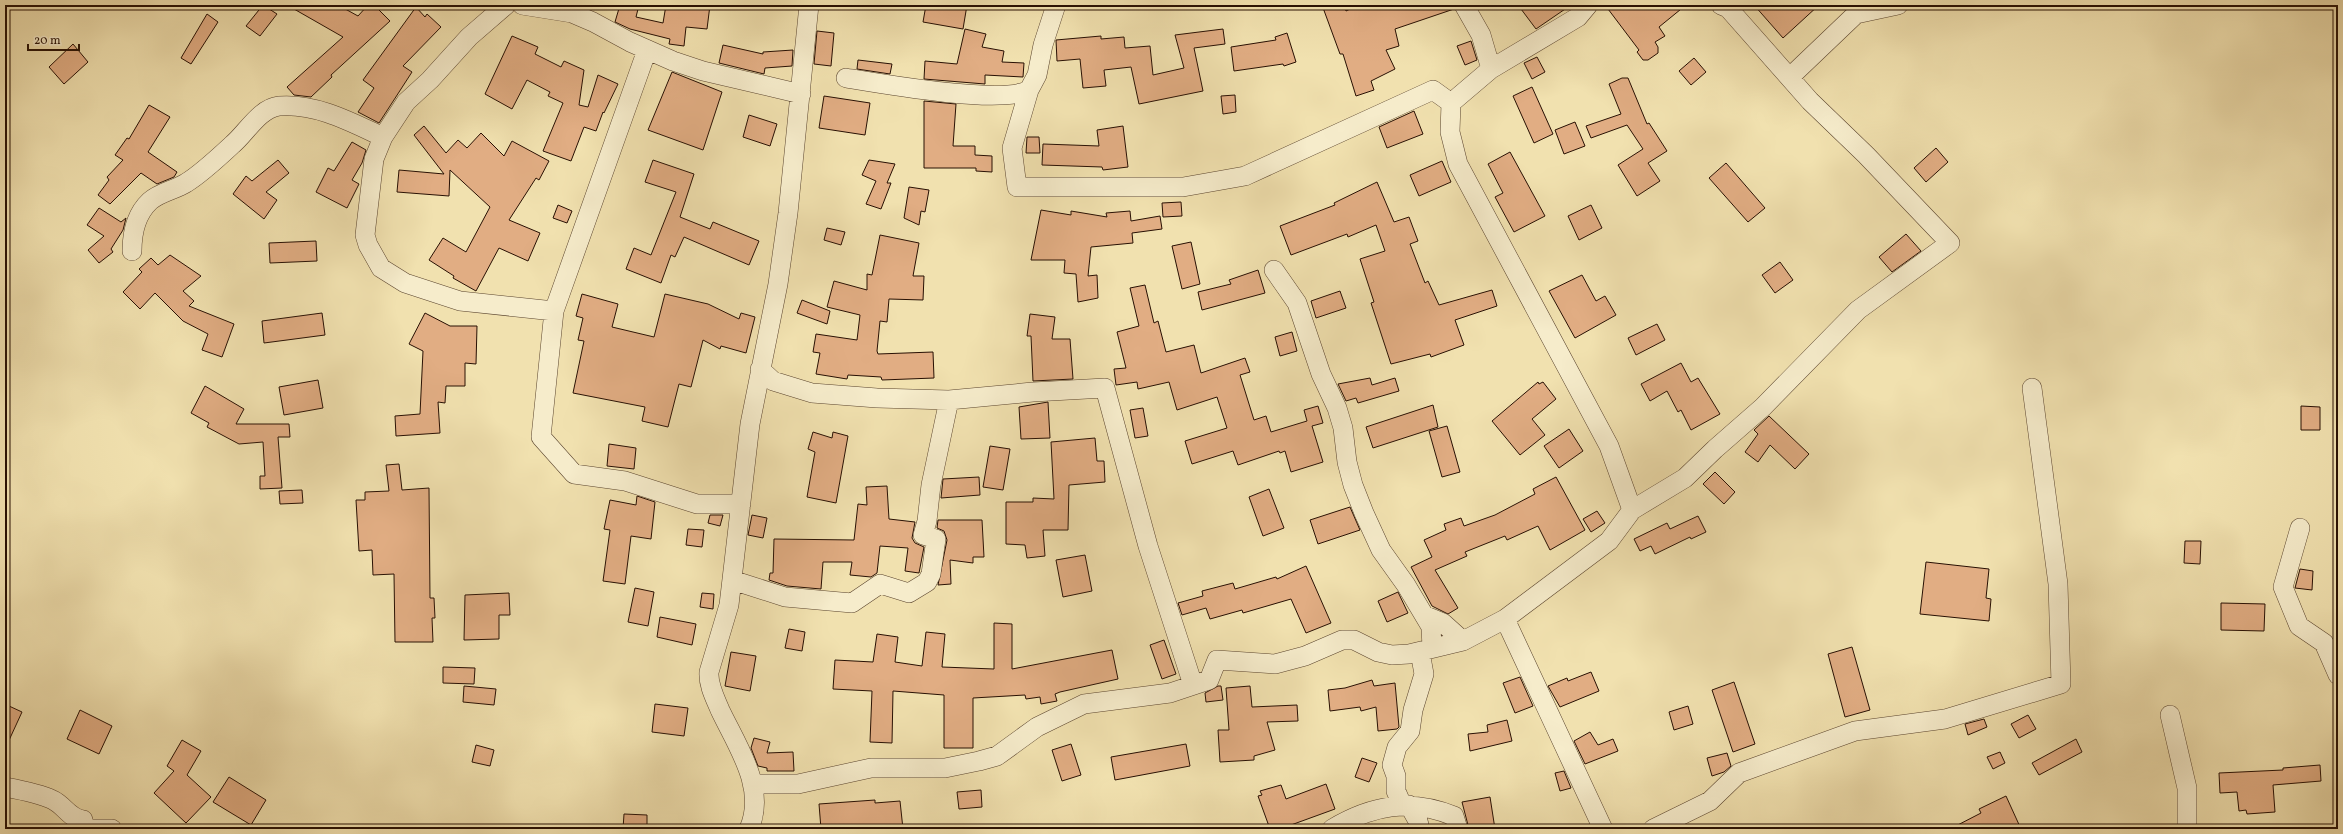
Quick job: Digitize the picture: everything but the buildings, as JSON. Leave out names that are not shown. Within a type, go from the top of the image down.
[{"type":"street","points":[[506,5],[469,37],[430,80],[406,102],[383,137],[374,159],[365,235],[368,245],[381,268],[406,283],[460,301],[554,311]]},
{"type":"street","points":[[522,5],[572,13],[646,50],[703,71],[801,94]]},
{"type":"street","points":[[749,829],[754,806],[753,784],[747,763],[716,701],[709,681],[710,665],[729,605],[750,424],[778,284],[801,94],[809,5]]},
{"type":"street","points":[[1056,5],[1043,45],[1037,75],[1029,90],[1012,148],[1017,187],[1183,187],[1245,176],[1433,90],[1451,103]]},
{"type":"street","points":[[1464,5],[1481,35],[1491,69]]},
{"type":"street","points":[[1588,5],[1578,17],[1491,69],[1451,103],[1450,132],[1458,164],[1609,446],[1632,510]]},
{"type":"street","points":[[753,784],[798,784],[871,768],[945,768],[979,761],[997,756],[1037,727],[1084,704],[1170,693],[1209,680],[1217,660],[1275,664],[1305,656],[1342,640],[1354,640],[1378,652],[1392,655],[1426,650],[1463,642],[1505,619],[1608,541],[1632,510],[1685,478],[1715,449],[1763,407],[1858,310],[1950,243],[1866,155],[1810,101],[1728,8],[1721,5]]},
{"type":"street","points":[[1790,77],[1856,14],[1898,5]]},
{"type":"street","points":[[646,50],[554,311],[541,437],[574,474],[625,480],[697,504],[741,504]]},
{"type":"street","points":[[846,78],[910,89],[992,95],[1023,93],[1029,90]]},
{"type":"street","points":[[132,251],[132,236],[137,218],[150,201],[186,183],[233,144],[261,114],[278,106],[307,108],[338,116],[383,137]]},
{"type":"street","points":[[1274,270],[1296,303],[1321,374],[1337,408],[1343,428],[1351,477],[1364,513],[1381,550],[1426,616],[1431,626],[1426,650],[1424,674],[1413,710],[1410,731],[1397,748],[1392,765],[1402,800],[1418,821],[1420,829]]},
{"type":"street","points":[[760,369],[773,382],[812,393],[949,400],[1033,392],[1105,388],[1148,546],[1193,685]]},
{"type":"street","points":[[1653,829],[1710,801],[1739,773],[1855,731],[1945,719],[2061,684],[2058,584],[2032,388]]},
{"type":"street","points":[[732,580],[785,597],[852,602],[880,584],[908,593],[927,582],[931,574],[936,539],[923,536],[928,521],[931,485],[949,400]]},
{"type":"street","points":[[2300,528],[2283,587],[2299,626],[2331,642],[2338,675]]},
{"type":"street","points":[[1426,616],[1443,623],[1463,642]]},
{"type":"street","points":[[1505,619],[1603,829]]},
{"type":"street","points":[[2170,714],[2187,788],[2187,829]]},
{"type":"street","points":[[5,787],[31,792],[54,800],[62,805],[71,816],[83,820],[85,829]]},
{"type":"street","points":[[1332,829],[1348,819],[1402,800],[1434,808],[1454,816],[1458,829]]},
{"type":"street","points":[[91,829],[112,829]]}]
